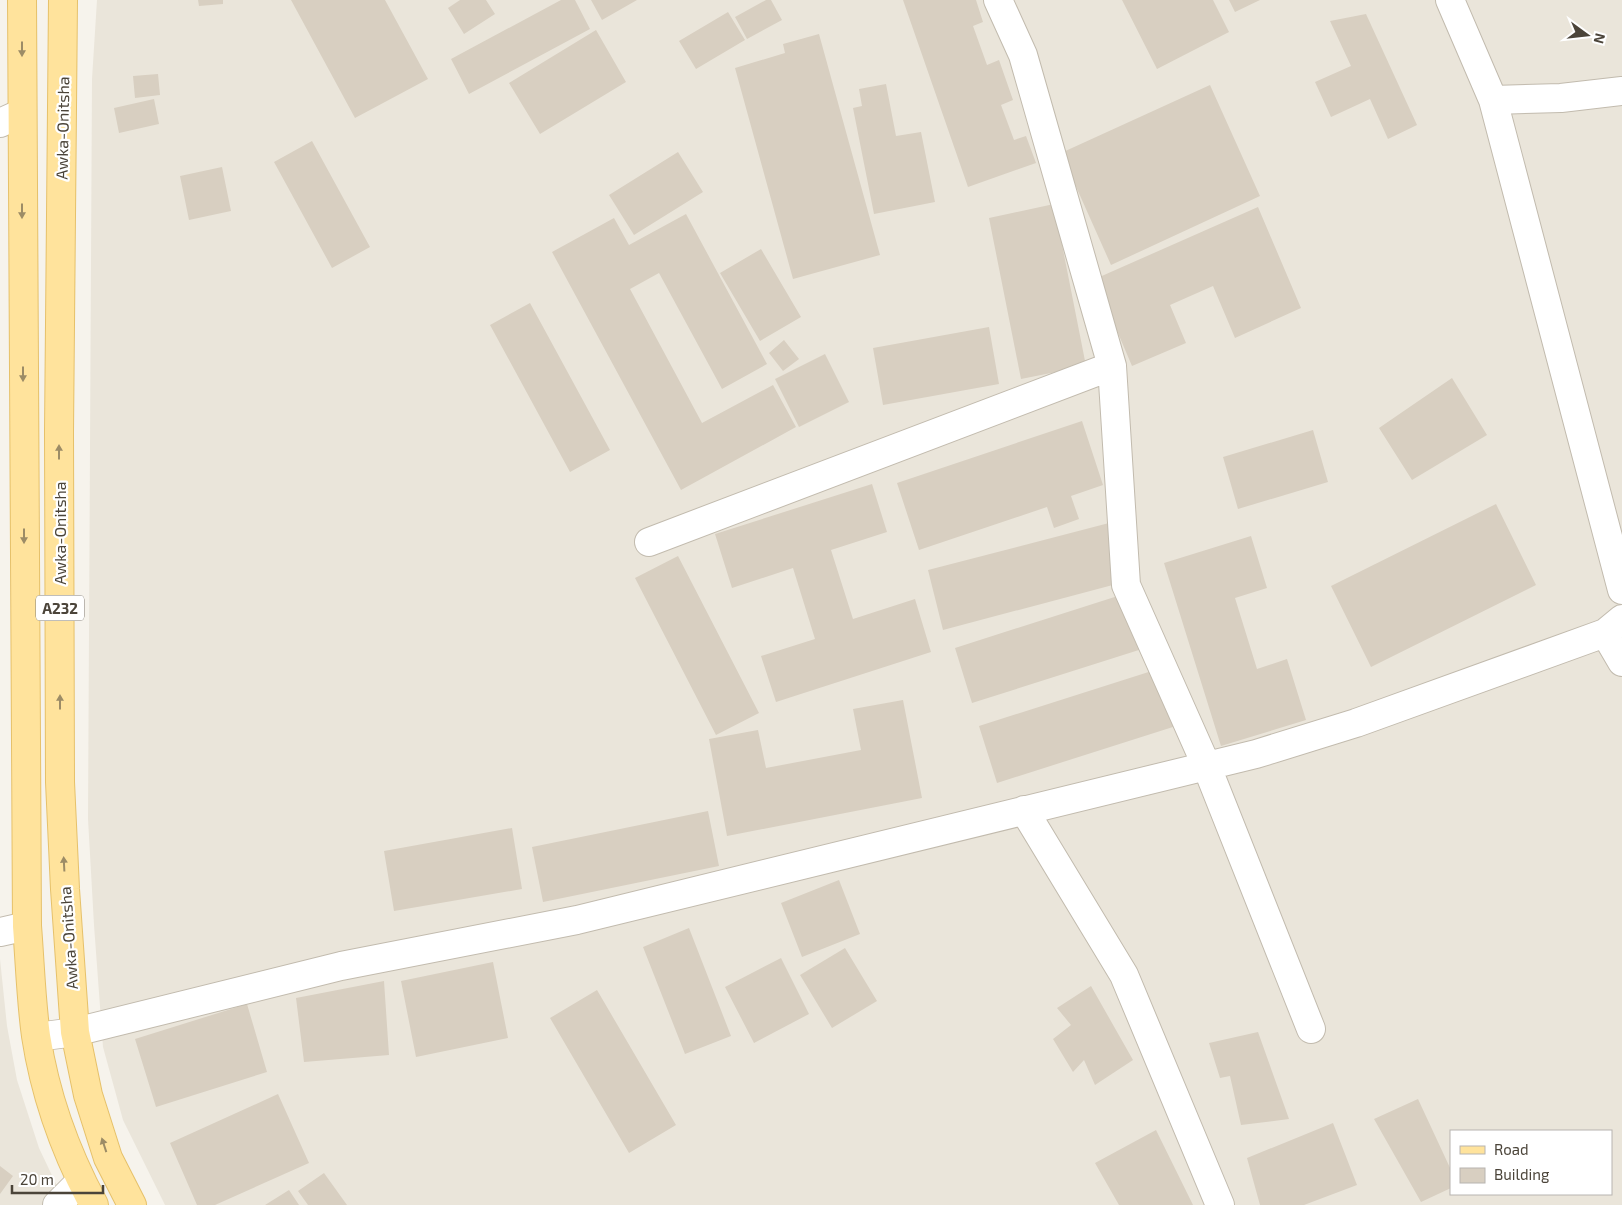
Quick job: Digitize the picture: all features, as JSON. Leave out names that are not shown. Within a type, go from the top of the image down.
[{"type":"main road","name":"A232","points":[[22,0],[11,118],[27,926],[36,1037],[62,1138],[94,1205]]},
{"type":"main road","name":"Awka-Onitsha","points":[[63,0],[59,432],[60,782],[75,1032],[88,1095],[102,1140],[108,1158],[132,1205]]},
{"type":"street","points":[[998,0],[1023,55],[1112,366],[1126,586],[1207,766],[1312,1029]]},
{"type":"street","points":[[1450,0],[1493,100],[1622,590]]},
{"type":"street","points":[[1493,100],[1561,98],[1622,91]]},
{"type":"street","points":[[649,542],[1112,366]]},
{"type":"street","points":[[36,1037],[75,1032],[341,966],[576,920],[1256,754],[1356,722],[1613,626],[1622,662]]},
{"type":"street","points":[[1024,810],[1124,975],[1220,1205]]},
{"type":"street","points":[[0,932],[27,926]]},
{"type":"street","points":[[57,1205],[81,1181]]},
{"type":"shaded area","points":[[97,0],[1622,0],[1622,1205],[165,1205],[123,1120],[103,1047],[88,819],[92,79]]},
{"type":"shaded area","points":[[0,959],[7,1026],[17,1080],[39,1148],[66,1205],[0,1205]]},
{"type":"building","points":[[198,0],[223,0],[223,4],[199,6]]},
{"type":"building","points":[[291,0],[385,0],[428,79],[355,118]]},
{"type":"building","points":[[460,0],[486,0],[495,14],[464,34],[448,8]]},
{"type":"building","points":[[561,0],[575,0],[590,29],[469,94],[451,59]]},
{"type":"building","points":[[591,0],[637,0],[602,20]]},
{"type":"building","points":[[766,0],[771,0],[782,20],[747,39],[735,17]]},
{"type":"building","points":[[903,0],[976,0],[983,22],[973,26],[987,65],[999,60],[1013,100],[1001,105],[1014,140],[1026,136],[1036,163],[968,187]]},
{"type":"building","points":[[1122,0],[1213,0],[1229,32],[1157,69]]},
{"type":"building","points":[[1229,0],[1260,0],[1235,12]]},
{"type":"building","points":[[728,12],[745,40],[696,69],[679,41]]},
{"type":"building","points":[[1366,14],[1417,125],[1388,139],[1370,99],[1331,117],[1315,82],[1351,66],[1330,21]]},
{"type":"building","points":[[596,30],[626,82],[540,134],[509,83]]},
{"type":"building","points":[[819,34],[880,255],[793,279],[735,68],[785,53],[783,44]]},
{"type":"building","points":[[158,74],[160,95],[135,98],[133,76]]},
{"type":"building","points":[[886,84],[896,136],[921,132],[935,202],[874,214],[853,108],[862,106],[859,89]]},
{"type":"building","points":[[1210,85],[1260,196],[1111,265],[1061,153]]},
{"type":"building","points":[[154,99],[159,124],[119,133],[114,108]]},
{"type":"building","points":[[312,141],[370,247],[332,268],[274,162]]},
{"type":"building","points":[[678,152],[703,192],[634,235],[609,195]]},
{"type":"building","points":[[222,167],[231,211],[189,220],[180,176]]},
{"type":"building","points":[[1054,204],[1086,366],[1021,379],[989,218]]},
{"type":"building","points":[[1258,207],[1301,308],[1235,338],[1213,286],[1170,305],[1186,343],[1132,366],[1095,279]]},
{"type":"building","points":[[686,214],[767,364],[722,389],[659,273],[630,289],[702,423],[773,385],[796,427],[681,490],[552,252],[614,218],[629,245]]},
{"type":"building","points":[[761,249],[801,317],[760,341],[720,273]]},
{"type":"building","points":[[530,303],[610,450],[570,472],[490,325]]},
{"type":"building","points":[[989,327],[999,384],[883,405],[873,348]]},
{"type":"building","points":[[784,340],[799,359],[783,371],[769,353]]},
{"type":"building","points":[[825,354],[849,402],[799,427],[775,379]]},
{"type":"building","points":[[1452,378],[1487,435],[1412,480],[1379,428]]},
{"type":"building","points":[[1082,421],[1103,485],[1071,496],[1079,519],[1054,528],[1047,507],[919,550],[897,483]]},
{"type":"building","points":[[1313,430],[1328,482],[1238,509],[1223,457]]},
{"type":"building","points":[[872,484],[887,532],[831,550],[853,619],[915,599],[931,652],[776,702],[761,656],[815,639],[793,568],[732,588],[715,534]]},
{"type":"building","points":[[1496,504],[1536,585],[1371,667],[1331,586]]},
{"type":"building","points":[[1109,523],[1124,582],[943,630],[928,570]]},
{"type":"building","points":[[1251,536],[1267,588],[1235,598],[1257,669],[1287,659],[1306,720],[1221,746],[1164,563]]},
{"type":"building","points":[[678,556],[759,713],[716,735],[635,578]]},
{"type":"building","points":[[1124,594],[1142,649],[972,703],[955,648]]},
{"type":"building","points":[[1158,669],[1176,726],[997,783],[979,726]]},
{"type":"building","points":[[903,700],[922,798],[727,836],[709,739],[758,730],[766,768],[861,750],[853,709]]},
{"type":"building","points":[[708,811],[719,866],[543,902],[532,847]]},
{"type":"building","points":[[512,828],[522,889],[394,911],[384,851]]},
{"type":"building","points":[[839,880],[860,934],[802,957],[781,903]]},
{"type":"building","points":[[689,928],[731,1036],[685,1054],[643,947]]},
{"type":"building","points":[[845,948],[877,1001],[832,1028],[800,975]]},
{"type":"building","points":[[781,958],[809,1014],[754,1043],[725,987]]},
{"type":"building","points":[[493,962],[508,1038],[416,1057],[401,981]]},
{"type":"building","points":[[384,981],[389,1055],[304,1062],[296,998]]},
{"type":"building","points":[[1091,986],[1133,1060],[1095,1085],[1084,1060],[1073,1072],[1053,1039],[1071,1025],[1057,1008]]},
{"type":"building","points":[[597,990],[676,1125],[629,1153],[550,1018]]},
{"type":"building","points":[[247,1004],[267,1072],[156,1107],[135,1039]]},
{"type":"building","points":[[1258,1032],[1289,1119],[1241,1125],[1230,1076],[1220,1078],[1209,1043]]},
{"type":"building","points":[[278,1094],[309,1163],[215,1205],[197,1205],[170,1143]]},
{"type":"building","points":[[1418,1099],[1450,1168],[1450,1188],[1421,1202],[1374,1119]]},
{"type":"building","points":[[1333,1123],[1357,1185],[1304,1205],[1260,1205],[1247,1158]]},
{"type":"building","points":[[1156,1130],[1193,1205],[1119,1205],[1095,1163]]},
{"type":"building","points":[[0,1166],[13,1176],[0,1194]]},
{"type":"building","points":[[324,1173],[347,1205],[308,1205],[298,1191]]},
{"type":"building","points":[[289,1190],[299,1205],[265,1205]]}]
